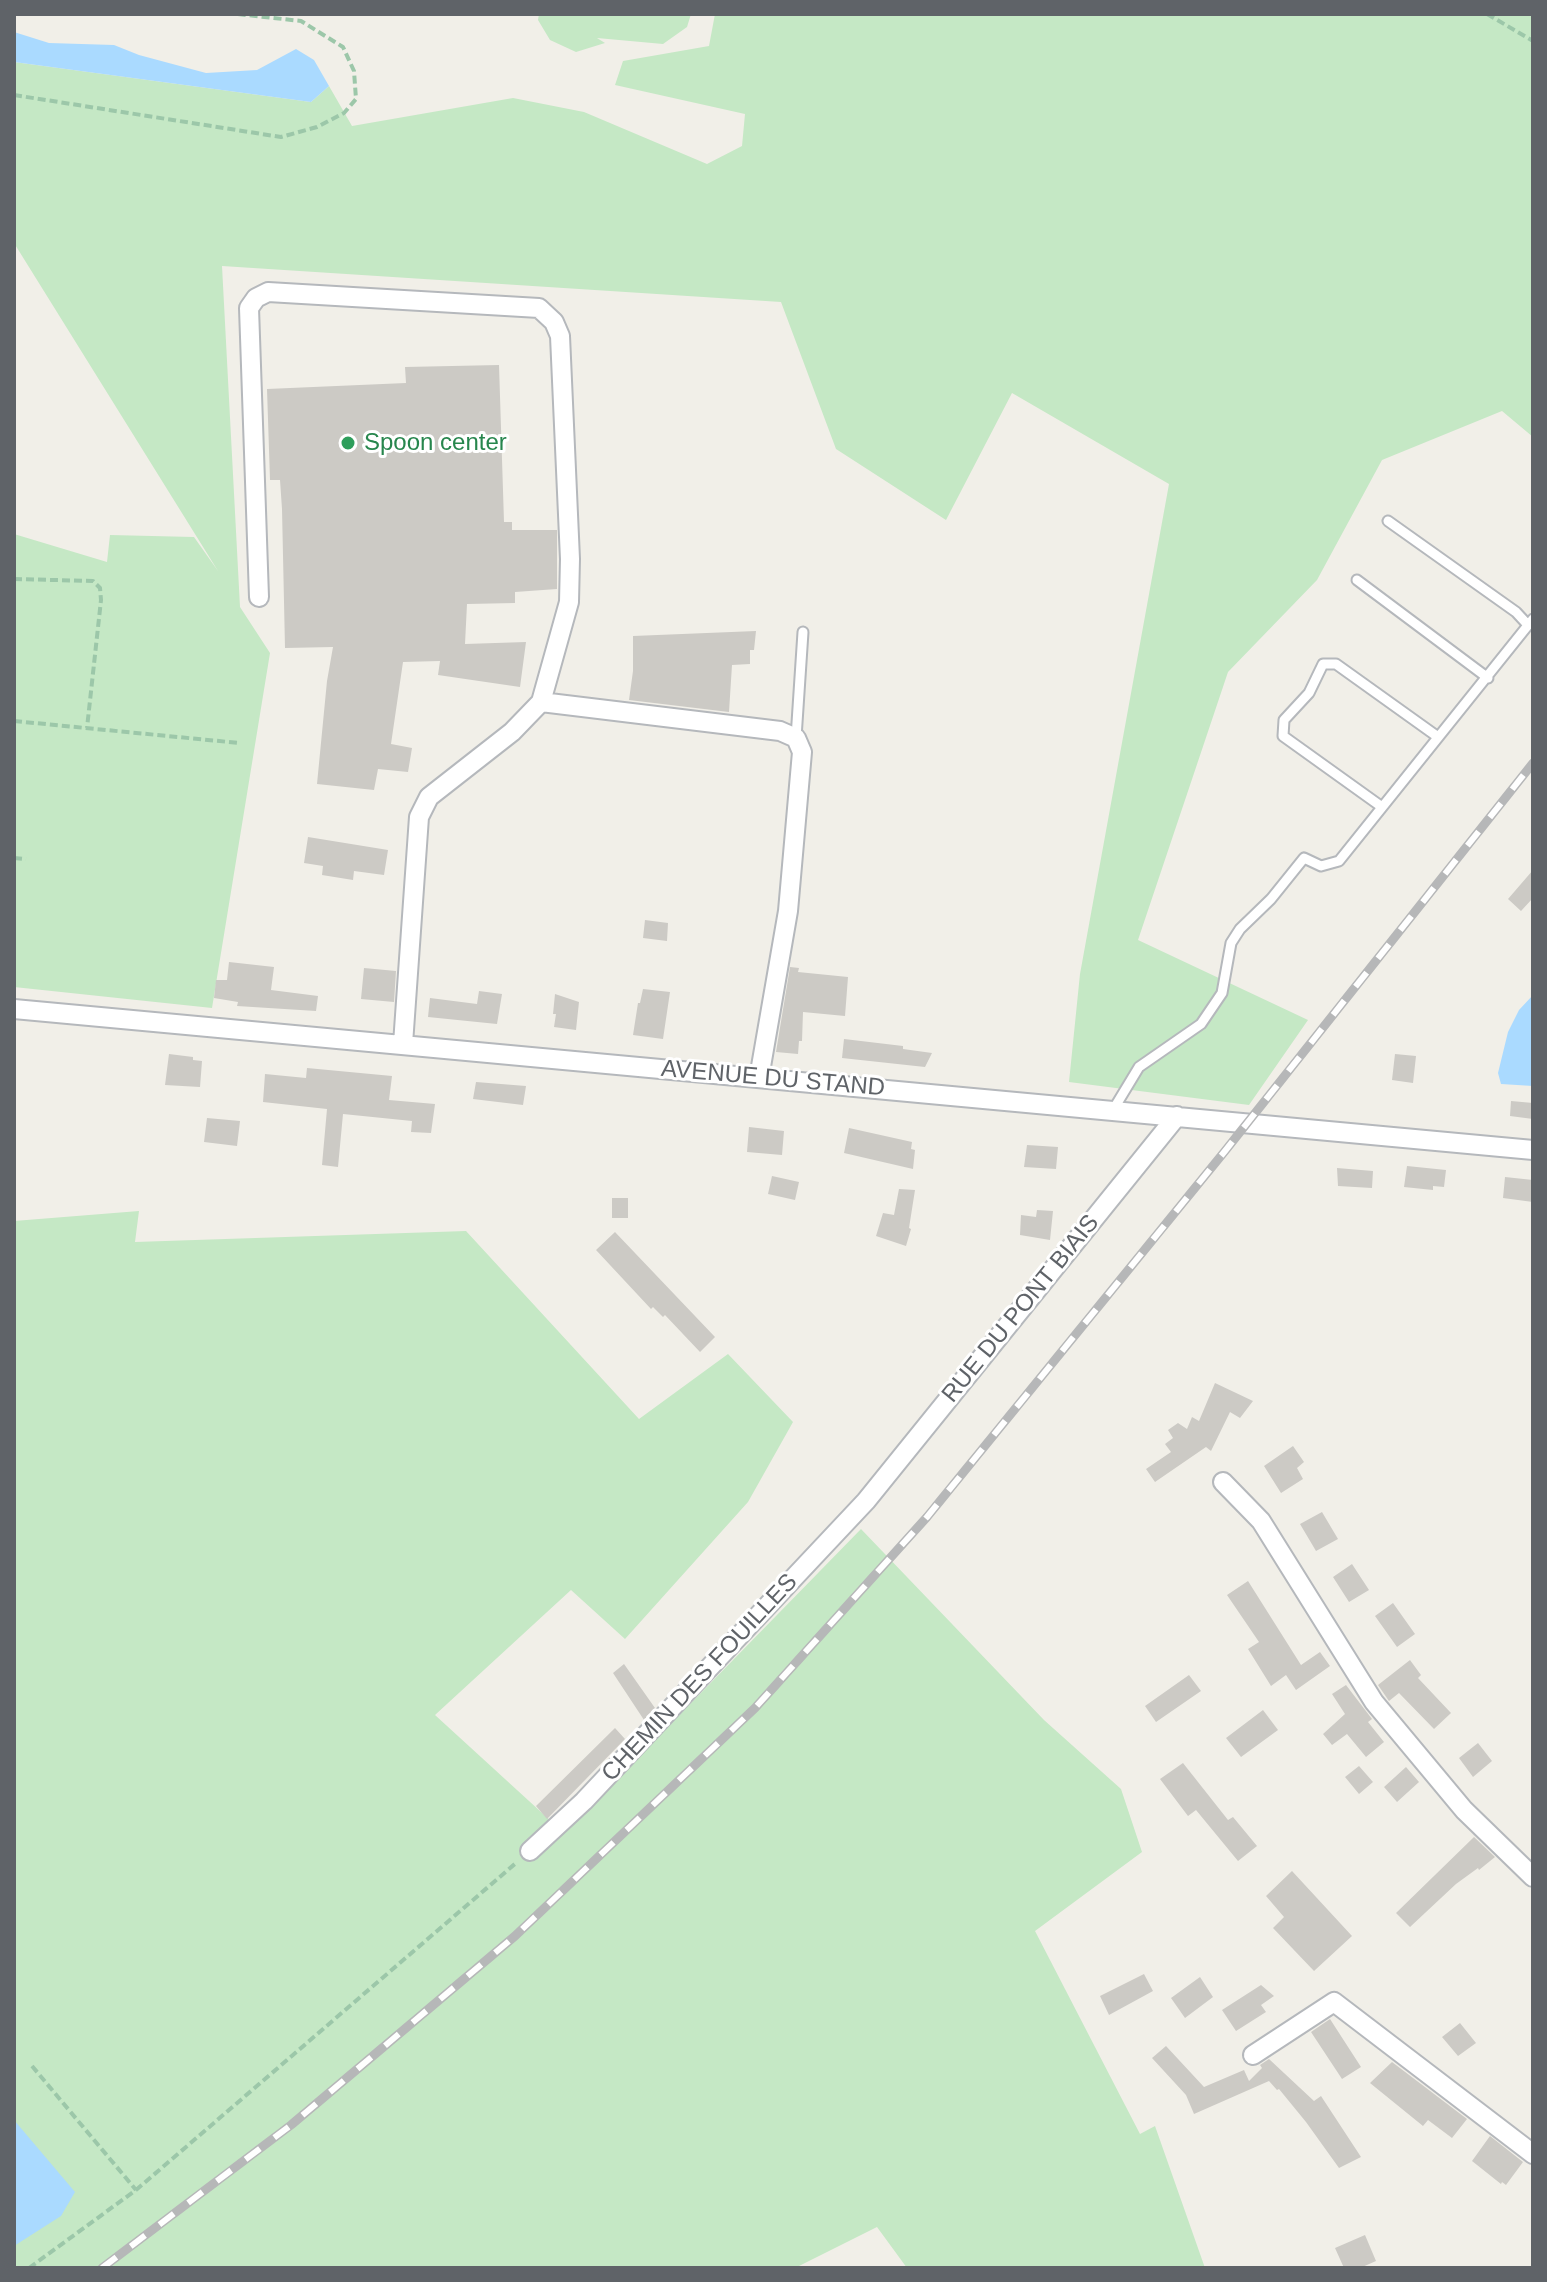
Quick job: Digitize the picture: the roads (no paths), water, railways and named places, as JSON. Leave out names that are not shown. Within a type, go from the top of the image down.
[{"type":"street","points":[[259,597],[249,308],[256,298],[268,292],[539,308],[554,322],[560,336],[570,559],[569,602],[541,702],[512,732],[429,797],[419,817],[403,1044]]},
{"type":"street","points":[[541,702],[780,731],[796,738],[802,752],[788,911],[759,1078]]},
{"type":"street","name":"AVENUE DU STAND","points":[[14,1009],[1533,1150]]},
{"type":"street","name":"RUE DU PONT BIAIS","points":[[866,1501],[1177,1116]]},
{"type":"street","points":[[1223,1482],[1261,1521],[1374,1702],[1464,1810],[1533,1877]]},
{"type":"street","name":"CHEMIN DES FOUILLES","points":[[530,1851],[584,1801],[866,1501]]},
{"type":"street","points":[[1253,2055],[1334,2002],[1533,2154]]},
{"type":"lane","points":[[1113,1110],[1139,1067],[1201,1024],[1222,993],[1231,943],[1240,929],[1271,899],[1304,858],[1321,866],[1339,861],[1530,622],[1388,521]]},
{"type":"lane","points":[[1357,580],[1488,678]]},
{"type":"lane","points":[[796,738],[803,632]]},
{"type":"lane","points":[[1382,807],[1283,736],[1284,720],[1309,693],[1323,664],[1336,664],[1438,737]]},
{"type":"water","points":[[14,32],[49,43],[114,45],[206,73],[257,70],[296,49],[314,60],[329,86],[311,102],[14,62]]},
{"type":"water","points":[[1533,995],[1533,1086],[1501,1084],[1498,1073],[1508,1032],[1519,1010]]},
{"type":"water","points":[[14,2120],[75,2192],[61,2216],[14,2246]]},
{"type":"railway","points":[[102,2268],[291,2125],[515,1936],[755,1708],[927,1517],[1225,1151],[1533,763]]},
{"type":"place","name":"Spoon center","points":[[348,443]]}]
